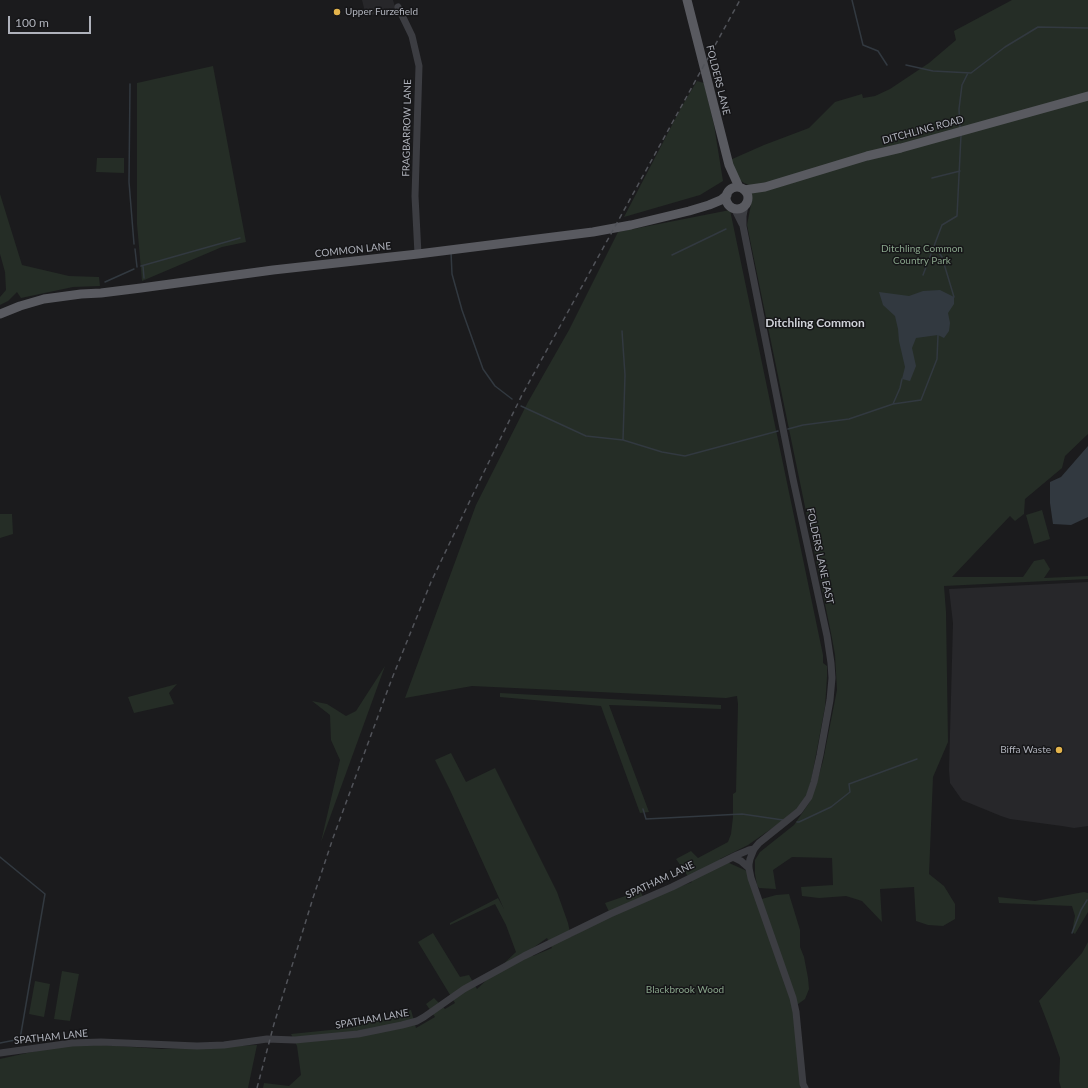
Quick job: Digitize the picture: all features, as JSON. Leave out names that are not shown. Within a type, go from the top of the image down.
[{"type":"main road","name":"FOLDERS LANE","points":[[687,0],[729,165],[730,182],[727,193]]},
{"type":"main road","name":"DITCHLING ROAD","points":[[742,188],[765,187],[867,156],[1088,96]]},
{"type":"main road","name":"FOLDERS LANE","points":[[729,165],[742,188]]},
{"type":"main road","name":"DITCHLING ROAD","points":[[746,204],[765,187]]},
{"type":"main road","points":[[733,188],[742,188],[747,194],[746,204],[740,208],[732,207],[727,201],[727,193],[733,188]]},
{"type":"main road","name":"COMMON LANE","points":[[709,206],[721,200],[727,193]]},
{"type":"main road","name":"COMMON LANE","points":[[0,314],[44,299],[593,232],[631,225],[709,206],[722,204],[732,207]]},
{"type":"street","name":"FRAGBARROW LANE","points":[[398,7],[412,36],[419,66],[416,196],[418,254]]},
{"type":"street","name":"FOLDERS LANE EAST","points":[[746,204],[743,216],[744,226],[793,479],[830,651],[832,678],[830,700],[820,756],[809,797],[799,811],[759,843],[754,849]]},
{"type":"street","name":"FOLDERS LANE EAST","points":[[732,207],[744,226]]},
{"type":"street","name":"SPATHAM LANE","points":[[0,1053],[72,1043],[101,1042],[197,1046],[224,1045],[267,1039],[295,1040],[358,1034],[417,1021],[482,978],[524,956],[733,857],[754,849]]},
{"type":"street","points":[[754,849],[750,859],[749,868],[751,878],[793,998],[796,1012],[803,1084],[805,1088]]},
{"type":"street","points":[[733,857],[741,861],[749,868]]},
{"type":"shaded area","points":[[362,0],[393,0],[396,10],[366,16]]},
{"type":"shaded area","points":[[940,290],[954,297],[954,304],[948,313],[950,323],[949,331],[944,338],[938,335],[916,338],[912,348],[916,366],[910,381],[902,379],[905,367],[895,316],[883,305],[879,292],[909,296],[923,291]]},
{"type":"shaded area","points":[[1088,446],[1088,517],[1071,525],[1053,524],[1050,503],[1050,482],[1061,477]]},
{"type":"shaded area","points":[[1088,582],[1088,826],[1074,828],[1010,819],[962,800],[950,783],[949,770],[953,623],[949,589]]},
{"type":"green space","name":"Ditchling Common Country Park","points":[[1012,0],[1088,0],[1088,434],[1065,456],[1062,468],[1025,499],[1024,514],[1015,521],[1010,516],[952,577],[1023,577],[1034,561],[1044,559],[1050,569],[1044,578],[1088,576],[1088,579],[944,586],[946,612],[948,742],[933,777],[929,874],[944,886],[955,904],[955,919],[943,926],[928,925],[916,921],[914,887],[880,889],[882,922],[862,901],[846,896],[819,898],[802,896],[801,887],[833,885],[832,858],[792,857],[773,870],[776,889],[759,888],[757,885],[755,860],[760,852],[794,825],[809,803],[823,761],[837,690],[835,655],[832,638],[747,225],[752,199],[749,185],[739,179],[730,160],[809,128],[835,102],[862,94],[863,98],[875,96],[890,89],[929,63],[956,40],[954,31]]},
{"type":"green space","points":[[213,66],[246,242],[222,247],[142,281],[137,224],[137,83]]},
{"type":"green space","points":[[697,81],[704,83],[714,125],[723,181],[700,195],[624,217],[682,106]]},
{"type":"green space","points":[[97,158],[124,158],[124,173],[96,172]]},
{"type":"green space","points":[[0,194],[22,265],[69,276],[99,277],[100,286],[73,287],[21,298],[17,292],[8,301],[0,305],[0,297],[6,290],[5,272],[0,254]]},
{"type":"green space","name":"Blackbrook Wood","points":[[730,210],[823,655],[823,663],[827,666],[827,677],[825,707],[811,781],[807,794],[799,807],[781,822],[748,845],[720,859],[747,871],[758,900],[776,895],[789,894],[800,930],[800,947],[804,957],[808,978],[809,989],[805,999],[794,1007],[805,1084],[807,1088],[263,1088],[264,1083],[289,1086],[301,1075],[297,1046],[291,1034],[350,1028],[411,1010],[416,1028],[435,1017],[426,1004],[434,998],[445,1009],[455,1003],[418,942],[433,933],[460,977],[469,975],[477,989],[516,952],[506,925],[495,904],[450,925],[450,923],[498,898],[504,909],[435,760],[451,753],[466,782],[495,768],[557,892],[568,923],[571,937],[610,914],[605,903],[640,891],[645,900],[692,882],[676,859],[691,851],[698,858],[728,842],[731,834],[733,817],[733,794],[736,792],[737,696],[726,698],[472,686],[405,698],[476,505],[528,402],[569,330],[618,232]],"holes":[[[547,938],[552,948],[533,956],[530,950]]]},
{"type":"green space","points":[[1042,510],[1050,539],[1034,544],[1026,515]]},
{"type":"green space","points":[[0,514],[12,514],[13,534],[0,538]]},
{"type":"green space","points":[[385,666],[321,842],[340,760],[331,740],[330,715],[312,701],[327,704],[346,716],[356,711]]},
{"type":"green space","points":[[177,684],[169,693],[174,704],[134,713],[128,697]]},
{"type":"green space","points":[[500,693],[721,705],[721,709],[609,705],[649,812],[640,813],[601,706],[500,697]]},
{"type":"green space","points":[[1084,892],[1088,893],[1088,912],[1075,934],[1072,932],[1075,916],[1072,906],[999,903],[998,897],[1035,901]]},
{"type":"green space","points":[[1088,942],[1088,1088],[1061,1088],[1059,1081],[1060,1058],[1039,1001],[1082,953]]},
{"type":"green space","points":[[62,971],[79,974],[70,1021],[54,1019]]},
{"type":"green space","points":[[35,981],[50,984],[44,1017],[29,1014]]},
{"type":"green space","points":[[72,1043],[162,1049],[257,1045],[248,1088],[0,1088],[0,1059]]},
{"type":"waterway","points":[[852,0],[863,45],[878,51],[887,65]]},
{"type":"waterway","points":[[906,65],[933,71],[971,73],[1005,47],[1038,27],[1088,28]]},
{"type":"waterway","points":[[960,128],[959,109],[962,85],[968,73]]},
{"type":"waterway","points":[[130,84],[129,182],[134,244]]},
{"type":"waterway","points":[[923,275],[942,225],[957,216],[961,135]]},
{"type":"waterway","points":[[932,178],[960,171]]},
{"type":"waterway","points":[[672,255],[726,229]]},
{"type":"waterway","points":[[141,266],[240,238]]},
{"type":"waterway","points":[[934,246],[942,257],[954,297]]},
{"type":"waterway","points":[[135,249],[137,267]]},
{"type":"waterway","points":[[451,252],[452,274],[462,310],[483,369],[495,386],[512,399]]},
{"type":"waterway","points":[[143,266],[144,278]]},
{"type":"waterway","points":[[105,282],[134,269]]},
{"type":"waterway","points":[[622,331],[625,375],[623,440]]},
{"type":"waterway","points":[[788,429],[803,425],[849,419],[893,404],[921,400],[937,359],[938,335]]},
{"type":"waterway","points":[[893,404],[902,379]]},
{"type":"waterway","points":[[521,406],[586,436],[623,440],[662,452],[685,456],[778,431]]},
{"type":"waterway","points":[[797,822],[831,807],[850,792],[849,784],[917,759]]},
{"type":"waterway","points":[[643,809],[646,819],[742,814],[783,820]]},
{"type":"waterway","points":[[0,857],[45,894],[20,1039],[0,1043]]},
{"type":"waterway","points":[[1072,933],[1081,910],[1087,900]]},
{"type":"railway","points":[[257,1088],[274,1024],[333,838],[391,681],[431,582],[522,395],[740,0]]},
{"type":"place","name":"Upper Furzefield","points":[[337,12]]},
{"type":"place","name":"Biffa Waste","points":[[1059,750]]},
{"type":"district","name":"Ditchling Common","points":[[815,323]]}]
